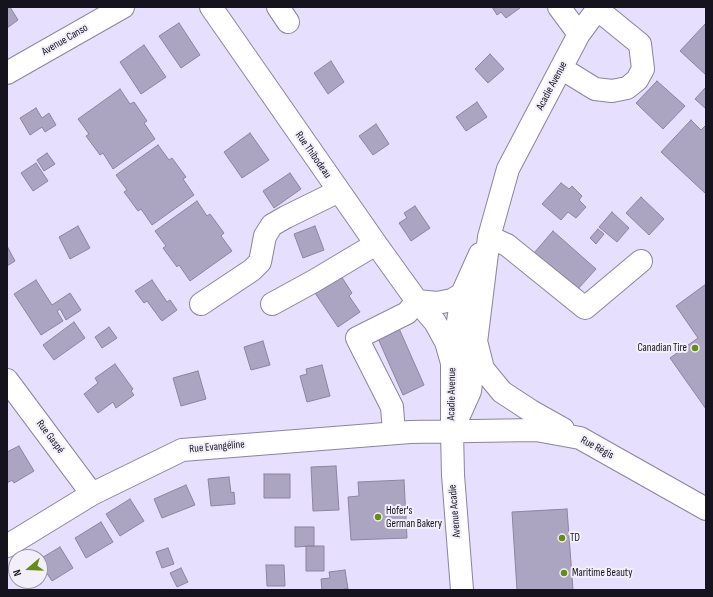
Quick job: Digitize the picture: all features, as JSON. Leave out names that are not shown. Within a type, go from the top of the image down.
[{"type":"street","name":"Avenue Canso","points":[[7,73],[123,7]]},
{"type":"street","name":"Rue Thibodeau","points":[[211,7],[376,244],[435,322],[446,342],[452,363]]},
{"type":"street","points":[[559,7],[579,34]]},
{"type":"street","points":[[561,68],[595,89],[612,91],[626,88],[637,80],[643,68],[640,44],[598,8]]},
{"type":"street","name":"Acadie Avenue","points":[[452,431],[470,391],[489,237],[508,169],[579,34],[598,8]]},
{"type":"street","points":[[201,304],[252,270],[260,262],[265,236],[272,225],[339,191]]},
{"type":"street","points":[[489,237],[507,245],[585,308],[641,261]]},
{"type":"street","name":"Acadie Avenue","points":[[452,431],[452,363],[462,294],[489,237]]},
{"type":"street","points":[[272,304],[314,282],[376,244]]},
{"type":"street","points":[[394,433],[392,407],[357,338],[407,313],[418,301],[437,303],[452,300],[462,294]]},
{"type":"street","points":[[476,343],[483,369],[502,392],[531,411],[580,438]]},
{"type":"street","name":"Rue Gaspé","points":[[7,380],[92,494]]},
{"type":"street","name":"Rue Régis","points":[[452,431],[536,430],[580,438],[706,509]]},
{"type":"street","name":"Rue Evangéline","points":[[7,546],[92,494],[182,450],[394,433],[452,431]]},
{"type":"street","name":"Avenue Acadie","points":[[452,431],[453,475],[462,590]]},
{"type":"building","points":[[7,7],[10,7],[18,20],[7,28]]},
{"type":"building","points":[[492,7],[520,8],[506,18],[501,12],[497,15]]},
{"type":"building","points":[[179,23],[200,55],[181,68],[159,36]]},
{"type":"building","points":[[706,23],[706,75],[680,51]]},
{"type":"building","points":[[144,45],[166,77],[141,94],[120,62]]},
{"type":"building","points":[[490,54],[504,69],[488,83],[475,69]]},
{"type":"building","points":[[331,61],[344,82],[328,94],[314,73]]},
{"type":"building","points":[[657,81],[685,106],[663,129],[636,103]]},
{"type":"building","points":[[706,87],[706,109],[695,99]]},
{"type":"building","points":[[120,89],[130,104],[134,102],[147,121],[144,123],[155,139],[113,169],[103,153],[100,155],[86,136],[89,134],[78,119]]},
{"type":"building","points":[[477,102],[487,117],[466,131],[456,117]]},
{"type":"building","points":[[36,108],[42,118],[49,113],[56,125],[45,132],[42,127],[30,135],[20,118]]},
{"type":"building","points":[[691,120],[701,130],[706,125],[706,194],[661,152]]},
{"type":"building","points":[[376,124],[389,144],[373,155],[359,136]]},
{"type":"building","points":[[250,133],[269,160],[242,178],[224,152]]},
{"type":"building","points":[[158,145],[169,160],[172,158],[186,177],[183,179],[194,195],[152,225],[141,209],[138,211],[124,192],[127,190],[116,175]]},
{"type":"building","points":[[47,153],[55,164],[44,171],[37,160]]},
{"type":"building","points":[[36,163],[48,181],[33,191],[21,173]]},
{"type":"building","points":[[290,173],[301,189],[274,208],[263,191]]},
{"type":"building","points":[[561,183],[569,189],[572,186],[582,196],[579,200],[586,207],[576,218],[568,212],[561,220],[542,204]]},
{"type":"building","points":[[641,197],[664,219],[649,235],[626,213]]},
{"type":"building","points":[[197,201],[207,216],[210,214],[224,233],[221,236],[232,251],[190,281],[179,265],[177,267],[163,248],[166,246],[155,231]]},
{"type":"building","points":[[415,206],[430,228],[411,241],[399,223],[407,218],[404,213]]},
{"type":"building","points":[[612,212],[629,228],[617,242],[599,227]]},
{"type":"building","points":[[78,226],[90,248],[70,259],[59,237]]},
{"type":"building","points":[[315,226],[324,250],[303,258],[294,234]]},
{"type":"building","points":[[598,229],[604,234],[596,244],[590,238]]},
{"type":"building","points":[[553,231],[596,269],[577,290],[534,253]]},
{"type":"building","points":[[7,246],[15,261],[7,266]]},
{"type":"building","points":[[339,273],[352,293],[349,296],[360,312],[338,327],[313,290]]},
{"type":"building","points":[[36,280],[52,305],[70,293],[81,310],[66,320],[60,309],[57,311],[63,321],[41,335],[14,294]]},
{"type":"building","points":[[152,280],[167,302],[170,300],[177,310],[162,321],[147,301],[144,303],[135,291]]},
{"type":"building","name":"Canadian Tire","points":[[706,284],[706,409],[670,358],[698,338],[676,306]]},
{"type":"building","points":[[74,322],[85,338],[54,360],[43,345]]},
{"type":"building","points":[[397,324],[424,385],[403,395],[376,334]]},
{"type":"building","points":[[109,327],[117,338],[102,348],[95,337]]},
{"type":"building","points":[[263,341],[270,365],[251,370],[244,347]]},
{"type":"building","points":[[115,364],[133,389],[131,391],[134,395],[116,408],[113,402],[98,413],[84,394],[98,383],[95,378]]},
{"type":"building","points":[[322,365],[330,396],[307,402],[300,376],[307,374],[306,369]]},
{"type":"building","points":[[198,371],[206,399],[181,406],[173,378]]},
{"type":"building","points":[[19,446],[34,471],[14,483],[12,480],[7,483],[7,452]]},
{"type":"building","points":[[336,466],[339,510],[313,511],[311,467]]},
{"type":"building","points":[[264,474],[290,474],[290,498],[264,498]]},
{"type":"building","points":[[229,477],[231,493],[234,492],[235,504],[211,506],[208,479]]},
{"type":"building","name":"Hofer's German Bakery","points":[[404,480],[407,538],[351,540],[348,497],[359,496],[358,482]]},
{"type":"building","points":[[186,485],[195,505],[162,518],[154,499]]},
{"type":"building","points":[[130,499],[144,521],[120,536],[106,514]]},
{"type":"building","points":[[567,509],[573,590],[517,590],[512,512]]},
{"type":"building","points":[[101,522],[113,542],[86,558],[75,538]]},
{"type":"building","points":[[295,527],[314,527],[314,546],[295,547]]},
{"type":"building","points":[[306,546],[324,546],[324,571],[306,571]]},
{"type":"building","points":[[60,547],[73,568],[52,581],[48,575],[48,554]]},
{"type":"building","points":[[168,548],[174,564],[162,568],[156,552]]},
{"type":"building","points":[[266,565],[284,565],[285,586],[267,586]]},
{"type":"building","points":[[181,568],[188,582],[177,587],[170,573]]},
{"type":"building","points":[[345,570],[348,589],[322,590],[321,579],[330,578],[329,572]]},
{"type":"place","name":"Canadian Tire","points":[[695,348]]},
{"type":"place","name":"Hofer's German Bakery","points":[[378,517]]},
{"type":"place","name":"TD","points":[[562,538]]},
{"type":"place","name":"Maritime Beauty","points":[[564,573]]}]
